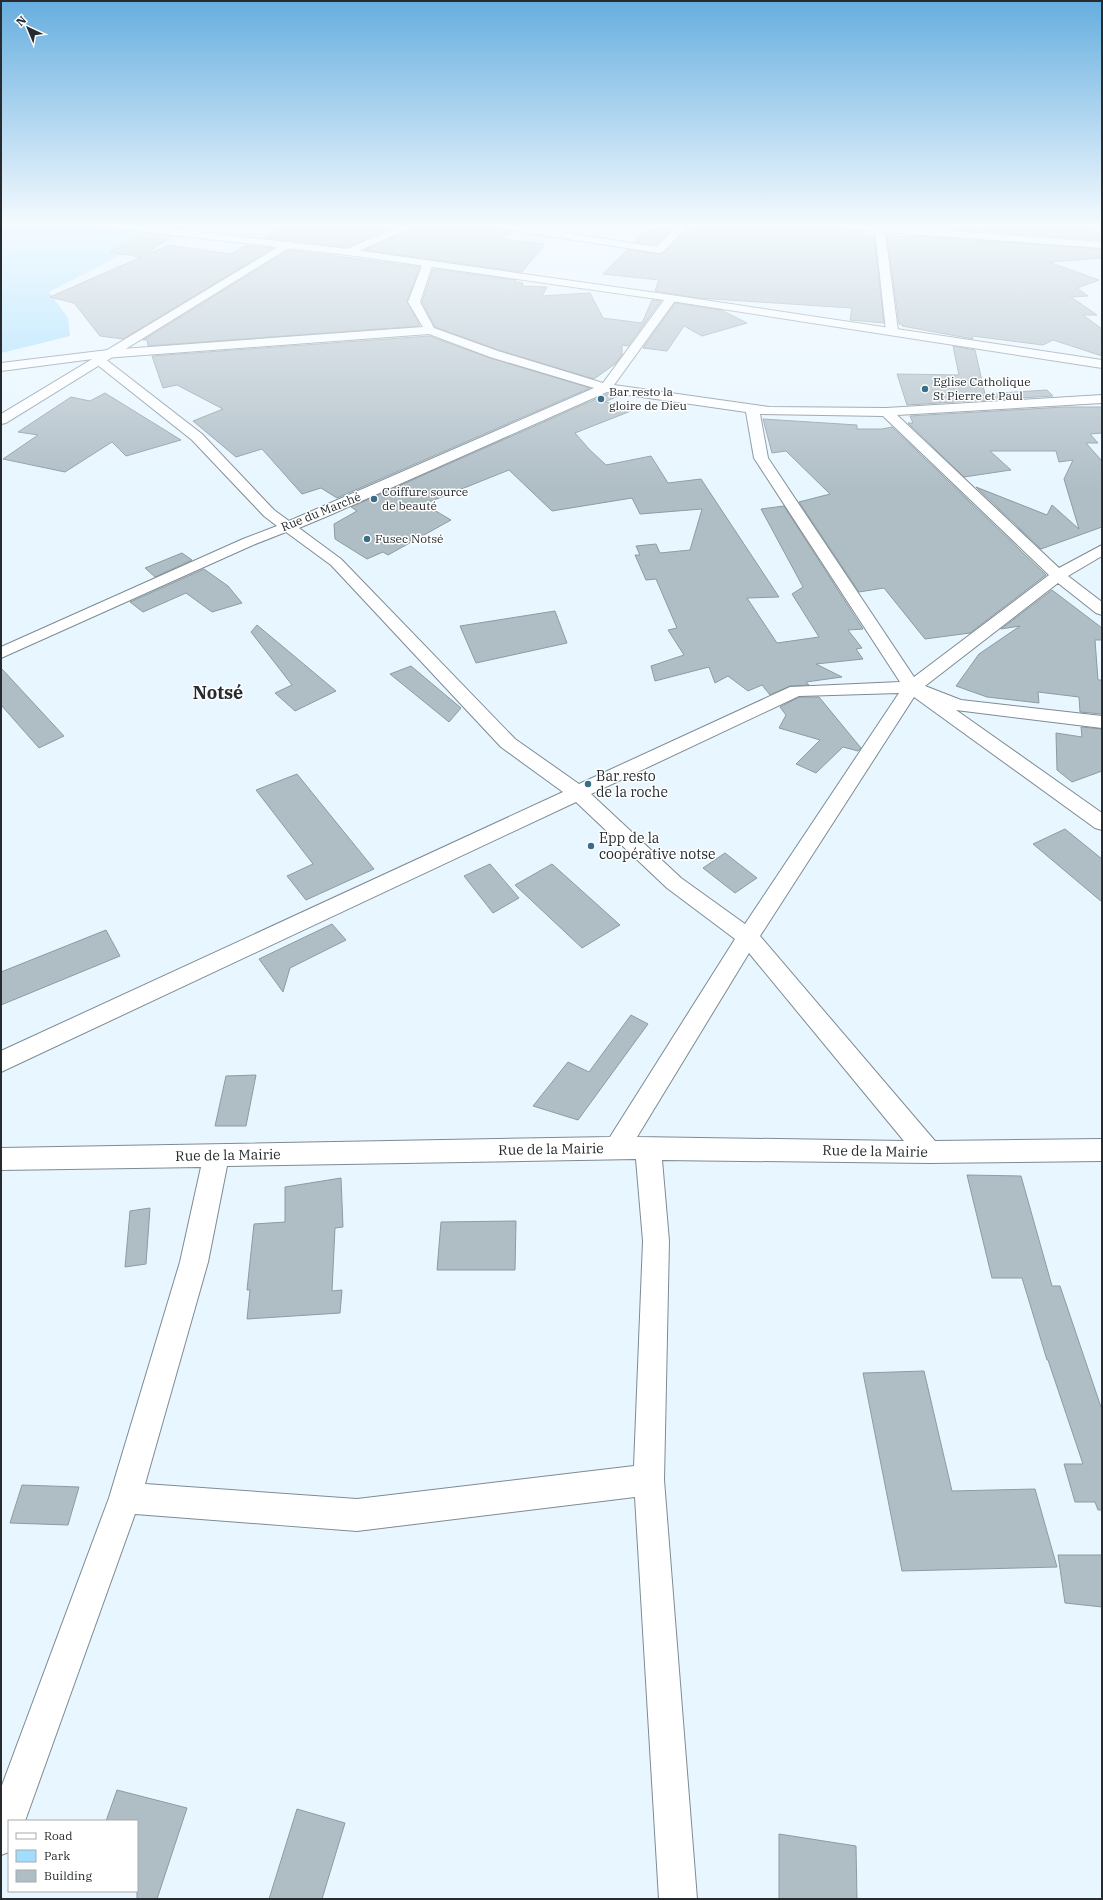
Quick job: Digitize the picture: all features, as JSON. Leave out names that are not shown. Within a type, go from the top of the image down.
[{"type":"main road","points":[[1,420],[176,313]]},
{"type":"main road","points":[[420,313],[430,330]]},
{"type":"main road","points":[[606,388],[660,313]]},
{"type":"main road","points":[[769,313],[1102,364]]},
{"type":"main road","points":[[890,313],[892,331]]},
{"type":"main road","points":[[1,367],[430,330],[494,354],[606,388],[769,411],[886,412],[1102,399]]},
{"type":"main road","points":[[103,357],[198,437],[269,513],[336,562],[508,743],[577,792],[674,883],[748,937],[929,1152]]},
{"type":"main road","name":"Rue du Marché","points":[[1,653],[248,542],[325,512],[606,388]]},
{"type":"main road","points":[[752,408],[761,458],[912,687],[1102,823]]},
{"type":"main road","points":[[886,412],[1058,575],[1102,610]]},
{"type":"main road","points":[[617,1148],[748,937],[912,687],[1058,575],[1102,550]]},
{"type":"main road","points":[[1,1062],[796,691],[912,687],[958,705],[1102,722]]},
{"type":"main road","name":"Rue de la Mairie","points":[[1,1160],[617,1148],[929,1152],[1102,1150]]},
{"type":"main road","points":[[648,1148],[656,1241],[649,1480],[678,1899]]},
{"type":"main road","points":[[1,1837],[125,1498],[194,1262],[216,1156]]},
{"type":"main road","points":[[125,1498],[357,1515],[649,1480]]},
{"type":"green space","points":[[1,313],[64,313],[68,318],[70,336],[1,353]]},
{"type":"building","points":[[82,313],[166,313],[123,339],[100,336]]},
{"type":"building","points":[[187,313],[413,313],[420,326],[148,346],[147,340],[143,340]]},
{"type":"building","points":[[428,313],[600,313],[603,318],[642,323],[646,313],[652,313],[628,346],[622,345],[622,355],[615,364],[594,379],[498,350],[435,327]]},
{"type":"building","points":[[668,313],[726,313],[747,323],[702,336],[684,326],[667,351],[643,348]]},
{"type":"building","points":[[851,313],[883,313],[884,323],[850,320]]},
{"type":"building","points":[[897,313],[1094,313],[1097,315],[1083,315],[1102,329],[1102,356],[1053,340],[1043,345],[972,336],[973,339],[902,326],[903,325],[899,324]]},
{"type":"building","points":[[429,336],[490,358],[590,388],[337,498],[321,488],[302,494],[262,449],[236,457],[193,421],[223,409],[177,385],[163,388],[152,356]]},
{"type":"building","points":[[953,346],[975,350],[985,394],[1047,390],[1053,396],[907,405],[897,374],[959,375]]},
{"type":"building","points":[[105,393],[181,440],[126,456],[112,442],[65,472],[3,459],[38,435],[18,432],[71,397],[90,401]]},
{"type":"building","points":[[607,394],[620,395],[605,402],[636,409],[575,433],[589,449],[606,465],[651,456],[668,483],[701,479],[779,597],[747,598],[777,643],[819,637],[792,594],[803,587],[761,509],[784,506],[863,629],[848,630],[862,648],[856,649],[863,659],[816,664],[842,677],[806,682],[809,685],[790,686],[770,695],[762,685],[748,691],[728,676],[715,683],[709,667],[655,681],[651,666],[684,655],[668,630],[677,628],[656,579],[646,580],[635,555],[640,555],[636,546],[656,544],[660,553],[690,550],[702,509],[640,514],[632,498],[552,511],[509,470],[424,504],[451,520],[388,555],[383,552],[367,559],[335,539],[334,524],[357,511],[351,507]]},
{"type":"building","points":[[1064,407],[1102,407],[1102,433],[1090,434],[1098,443],[1086,443],[1102,461],[1102,527],[1041,549],[976,487],[1047,515],[1052,505],[1079,529],[1064,479],[1073,460],[1059,462],[1056,451],[990,451],[1011,470],[964,477],[908,423],[913,423],[910,416]]},
{"type":"building","points":[[763,419],[857,425],[857,429],[882,429],[892,427],[1046,575],[970,633],[925,639],[884,588],[859,592],[799,502],[830,494],[786,451],[772,453]]},
{"type":"building","points":[[182,553],[192,560],[155,577],[145,568]]},
{"type":"building","points":[[204,569],[228,586],[242,603],[212,612],[186,593],[143,612],[130,602]]},
{"type":"building","points":[[1052,590],[1102,628],[1102,640],[1095,640],[1098,680],[1102,680],[1102,714],[1080,712],[1079,697],[1038,692],[1039,703],[987,697],[956,686],[979,654],[1020,626],[1001,629]]},
{"type":"building","points":[[555,611],[567,643],[476,663],[460,626]]},
{"type":"building","points":[[257,625],[336,691],[295,711],[275,693],[292,685],[251,632]]},
{"type":"building","points":[[411,666],[461,708],[449,722],[390,674]]},
{"type":"building","points":[[1,668],[64,736],[39,748],[1,705]]},
{"type":"building","points":[[799,697],[819,697],[861,748],[858,751],[843,747],[816,773],[796,764],[820,740],[779,728],[786,715],[780,707]]},
{"type":"building","points":[[1081,727],[1102,729],[1102,771],[1072,782],[1057,770],[1056,733],[1082,737]]},
{"type":"building","points":[[297,774],[374,869],[306,900],[287,876],[313,864],[256,790]]},
{"type":"building","points":[[1065,829],[1102,859],[1102,902],[1033,844]]},
{"type":"building","points":[[725,853],[757,878],[735,893],[703,868]]},
{"type":"building","points":[[490,864],[519,898],[493,913],[464,876]]},
{"type":"building","points":[[552,864],[620,925],[582,948],[515,885]]},
{"type":"building","points":[[332,924],[346,940],[290,968],[283,992],[259,959]]},
{"type":"building","points":[[106,930],[120,956],[1,1005],[1,972]]},
{"type":"building","points":[[631,1015],[648,1024],[578,1120],[533,1106],[568,1062],[589,1072]]},
{"type":"building","points":[[256,1075],[246,1126],[215,1126],[226,1076]]},
{"type":"building","points":[[967,1175],[1021,1176],[1052,1286],[1060,1286],[1102,1410],[1102,1510],[1098,1510],[1095,1502],[1075,1502],[1064,1464],[1083,1464],[1047,1360],[1022,1278],[992,1278]]},
{"type":"building","points":[[341,1178],[343,1227],[335,1228],[332,1291],[342,1290],[340,1313],[247,1319],[250,1290],[247,1290],[254,1224],[285,1222],[285,1187]]},
{"type":"building","points":[[150,1208],[146,1264],[125,1267],[130,1211]]},
{"type":"building","points":[[516,1221],[515,1270],[437,1270],[441,1222]]},
{"type":"building","points":[[924,1371],[952,1491],[1035,1489],[1057,1567],[902,1571],[863,1373]]},
{"type":"building","points":[[22,1485],[79,1487],[68,1525],[10,1523]]},
{"type":"building","points":[[1058,1555],[1102,1555],[1102,1607],[1065,1603]]},
{"type":"building","points":[[117,1790],[187,1808],[157,1899],[137,1899],[138,1820],[106,1820]]},
{"type":"building","points":[[297,1809],[345,1823],[322,1899],[269,1899]]},
{"type":"building","points":[[779,1834],[856,1846],[857,1899],[779,1899]]},
{"type":"place","name":"Eglise Catholique St Pierre et Paul","points":[[925,389]]},
{"type":"place","name":"Bar resto la gloire de Dieu","points":[[601,399]]},
{"type":"place","name":"Coiffure source de beauté","points":[[374,499]]},
{"type":"place","name":"Fusec Notsé","points":[[367,539]]},
{"type":"place","name":"Bar resto de la roche","points":[[588,784]]},
{"type":"place","name":"Epp de la coopérative notse","points":[[591,846]]},
{"type":"district","name":"Notsé","points":[[218,693]]}]
